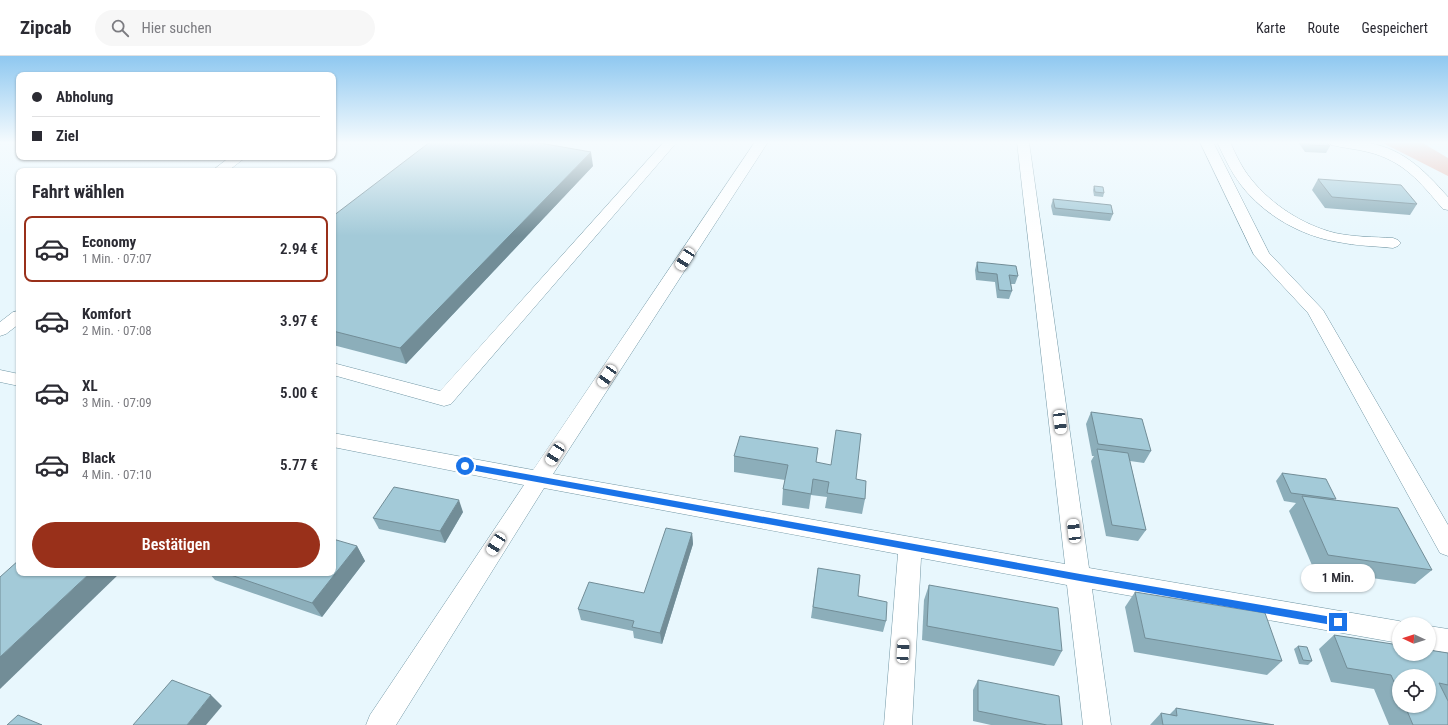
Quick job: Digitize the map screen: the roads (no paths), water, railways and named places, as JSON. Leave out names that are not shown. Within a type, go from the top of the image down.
[{"type":"lane","points":[[336,370],[444,399],[643,173]]},
{"type":"lane","points":[[380,725],[538,480],[741,173]]},
{"type":"lane","points":[[1027,173],[1080,578],[1097,725]]},
{"type":"lane","points":[[1221,173],[1262,255],[1315,310],[1448,546]]},
{"type":"lane","points":[[1241,173],[1246,181],[1258,194],[1281,213],[1304,226],[1330,236],[1393,243]]},
{"type":"lane","points":[[1417,173],[1448,206]]},
{"type":"lane","points":[[0,330],[16,318]]},
{"type":"lane","points":[[0,376],[16,379]]},
{"type":"lane","points":[[336,441],[538,480],[1080,578],[1392,631]]},
{"type":"lane","points":[[898,725],[910,547]]},
{"type":"lane","points":[[1436,639],[1448,641]]}]
